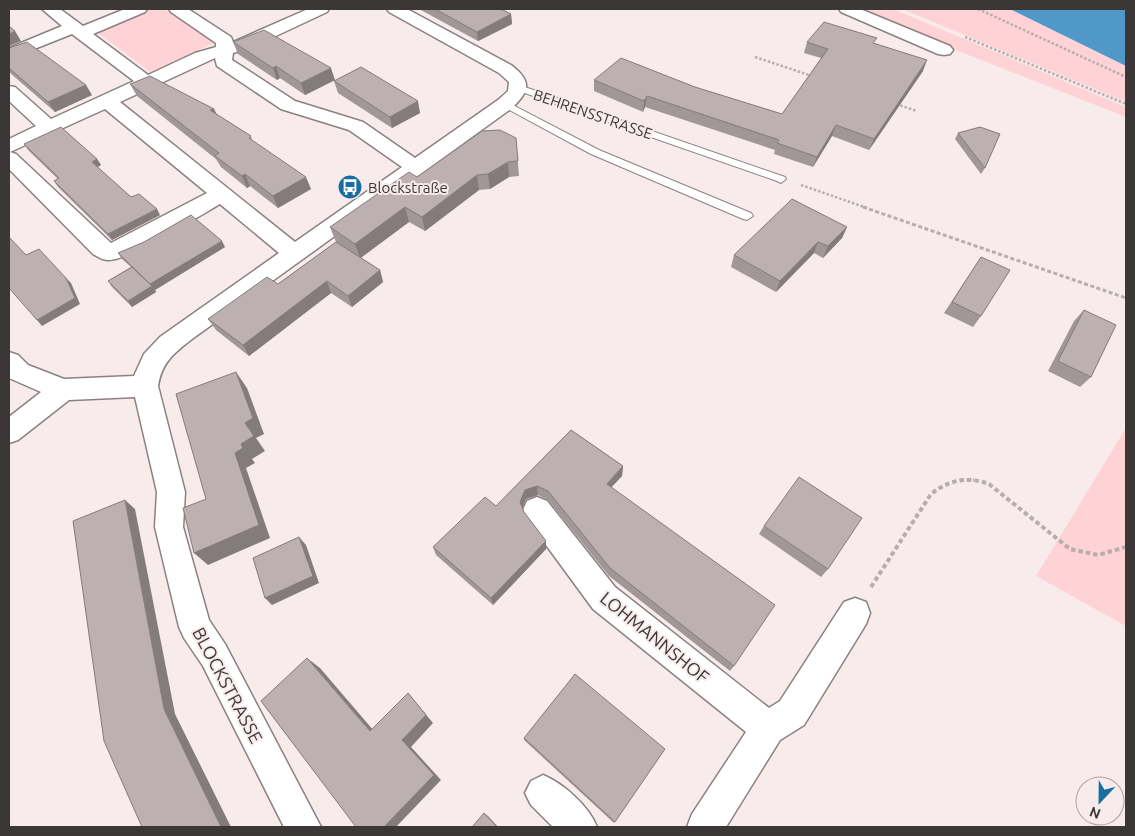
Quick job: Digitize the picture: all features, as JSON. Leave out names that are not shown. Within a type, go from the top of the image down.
[{"type":"street","points":[[50,9],[146,82]]},
{"type":"street","points":[[9,54],[139,9]]},
{"type":"street","points":[[177,9],[225,41],[226,49],[223,62],[288,105],[356,126],[416,168]]},
{"type":"street","points":[[9,146],[146,82],[201,58],[244,44],[321,9]]},
{"type":"street","name":"BEHRENSSTRASSE","points":[[395,9],[506,70],[517,80],[512,96]]},
{"type":"street","points":[[847,9],[944,50]]},
{"type":"street","points":[[9,91],[49,127]]},
{"type":"street","name":"BLOCKSTRASSE","points":[[303,827],[214,655],[195,627],[169,527],[172,501],[171,492],[145,386],[148,367],[164,348],[183,332],[416,168],[512,96]]},
{"type":"street","points":[[107,101],[295,254]]},
{"type":"street","points":[[9,158],[101,248],[108,252],[123,248],[221,194]]},
{"type":"street","points":[[9,362],[19,372],[63,390],[145,386]]},
{"type":"street","points":[[9,432],[63,390]]},
{"type":"street","name":"LOHMANNSHOF","points":[[537,510],[604,598],[768,728]]},
{"type":"street","points":[[705,827],[768,728],[792,713],[855,613]]},
{"type":"street","points":[[543,793],[579,827]]},
{"type":"lane","name":"BEHRENSSTRASSE","points":[[512,96],[781,178]]},
{"type":"lane","points":[[512,96],[594,152],[747,216]]},
{"type":"path","points":[[978,9],[1126,77]]},
{"type":"path","points":[[961,35],[1126,104]]},
{"type":"path","points":[[755,57],[818,78]]},
{"type":"path","points":[[890,102],[916,111]]},
{"type":"path","points":[[781,178],[1126,298]]},
{"type":"path","points":[[855,613],[930,494],[939,486],[958,480],[980,480],[989,484],[1065,545],[1083,554],[1108,555],[1126,546]]},
{"type":"shaded area","points":[[151,9],[164,9],[214,43],[150,72],[97,32]]},
{"type":"shaded area","points":[[858,9],[893,9],[1126,107],[1126,117],[948,47]]},
{"type":"shaded area","points":[[902,9],[1010,9],[1126,66],[1126,102]]},
{"type":"shaded area","points":[[1126,428],[1126,626],[1036,576]]},
{"type":"water","points":[[1010,9],[1126,9],[1126,66]]},
{"type":"building","points":[[435,9],[501,9],[511,14],[477,32]]},
{"type":"building","points":[[824,22],[877,38],[873,43],[927,60],[874,139],[836,125],[817,157],[777,143],[779,140],[647,96],[644,101],[594,80],[621,58],[695,87],[782,114],[828,49],[807,42]]},
{"type":"building","points":[[9,26],[15,31],[9,34]]},
{"type":"building","points":[[264,30],[331,68],[301,83],[276,66],[273,68],[233,42]]},
{"type":"building","points":[[27,42],[86,85],[48,102],[9,68],[9,48]]},
{"type":"building","points":[[361,67],[418,101],[390,117],[334,81]]},
{"type":"building","points":[[150,76],[214,109],[210,110],[251,136],[249,138],[306,177],[273,196],[245,174],[242,176],[215,156],[219,153],[130,84]]},
{"type":"building","points":[[61,127],[97,159],[92,162],[131,197],[139,194],[157,209],[108,234],[54,181],[59,178],[24,144]]},
{"type":"building","points":[[980,127],[1000,134],[985,168],[958,133]]},
{"type":"building","points":[[500,130],[516,138],[518,161],[508,162],[488,174],[477,175],[422,217],[405,207],[355,244],[330,227],[409,172],[417,177],[482,131]]},
{"type":"building","points":[[792,199],[847,227],[828,246],[818,242],[780,281],[734,255]]},
{"type":"building","points":[[191,215],[222,241],[150,284],[118,253],[144,242]]},
{"type":"building","points":[[9,237],[26,255],[39,249],[66,278],[75,298],[37,320],[9,288]]},
{"type":"building","points":[[336,242],[380,270],[348,296],[327,281],[243,345],[208,319],[267,277],[278,284]]},
{"type":"building","points":[[981,257],[1010,270],[981,316],[952,302]]},
{"type":"building","points":[[132,267],[152,286],[128,301],[108,281]]},
{"type":"building","points":[[1084,310],[1116,325],[1091,377],[1058,361]]},
{"type":"building","points":[[236,372],[253,418],[245,423],[254,436],[241,444],[243,448],[235,453],[259,525],[194,553],[183,508],[206,499],[176,394]]},
{"type":"building","points":[[571,430],[623,466],[607,484],[775,605],[734,666],[610,568],[548,491],[537,486],[525,490],[520,502],[524,512],[546,541],[491,598],[433,547],[485,497],[496,506]]},
{"type":"building","points":[[799,477],[862,518],[828,569],[764,526]]},
{"type":"building","points":[[125,500],[164,709],[221,827],[142,827],[104,741],[73,521]]},
{"type":"building","points":[[299,537],[313,576],[265,598],[253,558]]},
{"type":"building","points":[[307,658],[370,731],[408,693],[426,715],[402,740],[434,775],[384,827],[356,827],[261,701]]},
{"type":"building","points":[[575,674],[665,749],[615,822],[524,738]]},
{"type":"building","points":[[484,813],[497,827],[472,827]]},
{"type":"place","name":"Blockstraße","points":[[350,187]]}]
